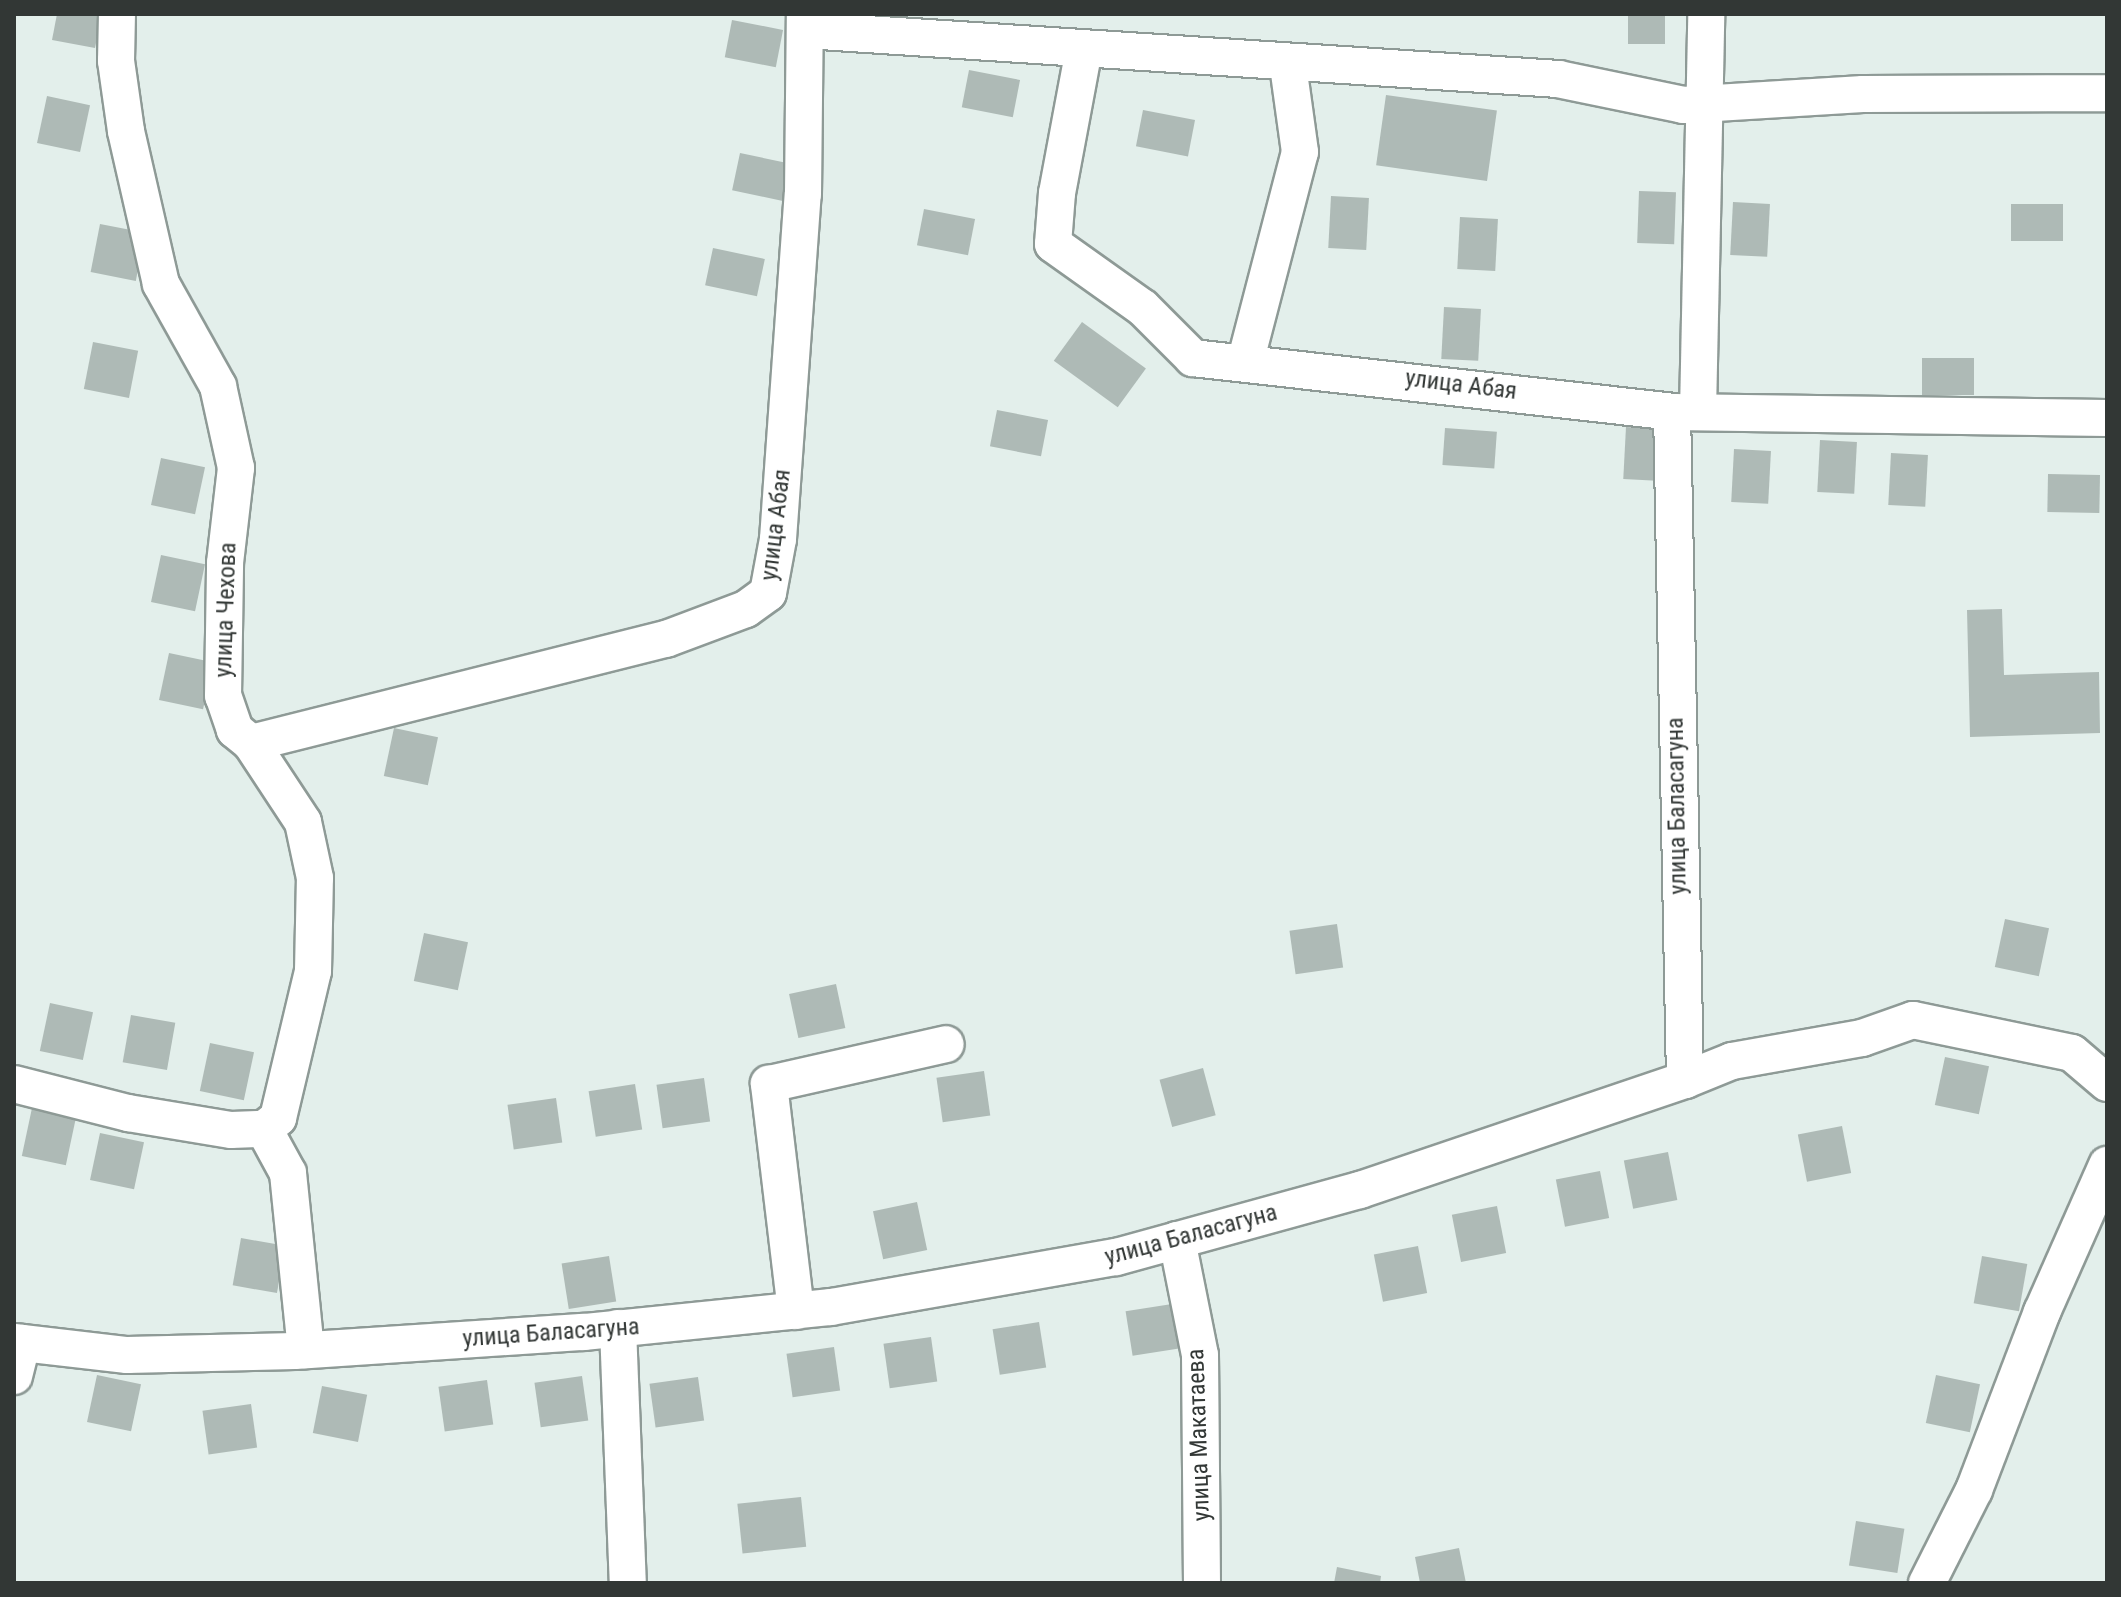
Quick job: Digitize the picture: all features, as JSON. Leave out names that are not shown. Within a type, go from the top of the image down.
[{"type":"street","name":"улица Чехова","points":[[117,14],[116,61],[126,131],[161,284],[218,386],[236,468],[225,563],[223,696],[235,730],[251,743],[303,822],[315,878],[313,971],[278,1118],[264,1129]]},
{"type":"street","name":"улица Баласагуна","points":[[17,1354],[127,1355],[306,1350],[618,1328],[796,1311],[1116,1257],[1360,1190],[1685,1080],[1685,412],[1706,14]]},
{"type":"street","name":"улица Абая","points":[[251,743],[666,639],[746,609],[768,593],[778,539],[803,194],[805,22]]},
{"type":"street","points":[[805,22],[1048,30],[1084,49],[1288,65],[1558,79],[1683,105],[1863,94],[2107,93]]},
{"type":"street","name":"улица Абая","points":[[1084,49],[1057,193],[1053,244],[1143,308],[1193,358],[1685,412],[2107,418]]},
{"type":"street","points":[[1245,363],[1300,152],[1288,65]]},
{"type":"street","points":[[1685,1080],[1732,1061],[1862,1038],[1913,1020],[2072,1053],[2107,1083]]},
{"type":"street","points":[[796,1311],[769,1084],[946,1044]]},
{"type":"street","points":[[14,1084],[128,1113],[231,1130],[264,1129],[288,1173],[306,1350]]},
{"type":"street","points":[[1927,1583],[1974,1490],[2042,1312],[2107,1165]]},
{"type":"street","name":"улица Макатаева","points":[[1177,1240],[1200,1355],[1202,1583]]},
{"type":"street","points":[[618,1328],[628,1583]]},
{"type":"building","points":[[57,14],[102,14],[95,48],[52,40]]},
{"type":"building","points":[[1628,14],[1665,14],[1665,44],[1628,44]]},
{"type":"building","points":[[732,20],[783,30],[776,67],[725,57]]},
{"type":"building","points":[[969,70],[1020,80],[1013,117],[962,107]]},
{"type":"building","points":[[1386,95],[1497,111],[1487,181],[1376,165]]},
{"type":"building","points":[[47,96],[90,105],[80,152],[37,143]]},
{"type":"building","points":[[1143,110],[1195,120],[1188,156],[1136,146]]},
{"type":"building","points":[[740,153],[792,164],[784,201],[732,190]]},
{"type":"building","points":[[1639,191],[1676,192],[1674,244],[1637,243]]},
{"type":"building","points":[[1331,196],[1369,198],[1366,250],[1328,248]]},
{"type":"building","points":[[1733,202],[1770,204],[1767,257],[1730,255]]},
{"type":"building","points":[[2011,204],[2063,204],[2063,241],[2011,241]]},
{"type":"building","points":[[924,209],[975,219],[968,255],[917,245]]},
{"type":"building","points":[[1460,217],[1498,219],[1495,271],[1457,269]]},
{"type":"building","points":[[100,224],[145,233],[136,281],[91,272]]},
{"type":"building","points":[[713,248],[765,259],[757,296],[705,285]]},
{"type":"building","points":[[1444,307],[1481,309],[1478,361],[1441,359]]},
{"type":"building","points":[[1082,322],[1146,368],[1118,407],[1054,361]]},
{"type":"building","points":[[93,342],[138,351],[129,398],[84,389]]},
{"type":"building","points":[[1922,358],[1974,358],[1974,395],[1922,395]]},
{"type":"building","points":[[997,410],[1048,420],[1041,456],[990,446]]},
{"type":"building","points":[[1626,427],[1664,429],[1661,481],[1623,479]]},
{"type":"building","points":[[1445,428],[1497,432],[1494,469],[1442,465]]},
{"type":"building","points":[[1820,440],[1857,442],[1854,494],[1817,492]]},
{"type":"building","points":[[1734,449],[1771,451],[1768,504],[1731,502]]},
{"type":"building","points":[[1891,453],[1928,455],[1925,507],[1888,505]]},
{"type":"building","points":[[161,458],[205,467],[195,514],[151,505]]},
{"type":"building","points":[[2048,474],[2100,475],[2099,513],[2047,512]]},
{"type":"building","points":[[161,555],[205,564],[195,611],[151,602]]},
{"type":"building","points":[[2002,609],[2004,675],[2099,672],[2100,733],[1970,737],[1967,610]]},
{"type":"building","points":[[169,653],[213,662],[203,709],[159,700]]},
{"type":"building","points":[[394,728],[438,737],[428,785],[384,776]]},
{"type":"building","points":[[2005,919],[2049,928],[2039,976],[1995,967]]},
{"type":"building","points":[[1337,924],[1343,968],[1296,974],[1289,931]]},
{"type":"building","points":[[424,933],[468,942],[458,990],[414,981]]},
{"type":"building","points":[[836,984],[845,1028],[798,1038],[789,994]]},
{"type":"building","points":[[50,1003],[93,1012],[83,1060],[40,1051]]},
{"type":"building","points":[[131,1015],[175,1023],[167,1070],[123,1062]]},
{"type":"building","points":[[210,1043],[254,1052],[244,1100],[200,1091]]},
{"type":"building","points":[[1945,1057],[1989,1066],[1979,1114],[1935,1105]]},
{"type":"building","points":[[1203,1068],[1216,1115],[1172,1127],[1160,1080]]},
{"type":"building","points":[[984,1071],[990,1116],[943,1122],[936,1078]]},
{"type":"building","points":[[704,1078],[710,1122],[663,1128],[656,1085]]},
{"type":"building","points":[[635,1084],[642,1129],[596,1137],[589,1091]]},
{"type":"building","points":[[556,1098],[562,1143],[514,1149],[507,1105]]},
{"type":"building","points":[[32,1108],[76,1117],[66,1165],[22,1156]]},
{"type":"building","points":[[1842,1126],[1851,1173],[1807,1182],[1798,1135]]},
{"type":"building","points":[[100,1133],[144,1142],[134,1189],[90,1180]]},
{"type":"building","points":[[1668,1152],[1677,1200],[1633,1209],[1624,1161]]},
{"type":"building","points":[[1600,1171],[1609,1218],[1565,1227],[1556,1180]]},
{"type":"building","points":[[917,1202],[927,1250],[883,1259],[873,1211]]},
{"type":"building","points":[[1497,1206],[1506,1253],[1461,1262],[1452,1215]]},
{"type":"building","points":[[241,1238],[285,1246],[277,1293],[233,1285]]},
{"type":"building","points":[[1418,1246],[1427,1293],[1383,1302],[1374,1255]]},
{"type":"building","points":[[609,1256],[616,1301],[569,1309],[562,1264]]},
{"type":"building","points":[[1982,1256],[2027,1264],[2019,1311],[1974,1303]]},
{"type":"building","points":[[1172,1304],[1179,1348],[1133,1356],[1126,1311]]},
{"type":"building","points":[[1039,1322],[1046,1367],[1000,1375],[993,1329]]},
{"type":"building","points":[[931,1337],[937,1382],[890,1388],[883,1344]]},
{"type":"building","points":[[834,1347],[840,1391],[793,1397],[786,1354]]},
{"type":"building","points":[[97,1375],[141,1384],[131,1431],[87,1422]]},
{"type":"building","points":[[1936,1375],[1980,1384],[1970,1432],[1926,1423]]},
{"type":"building","points":[[582,1376],[588,1421],[541,1427],[534,1383]]},
{"type":"building","points":[[698,1377],[704,1421],[656,1427],[649,1384]]},
{"type":"building","points":[[487,1380],[493,1425],[445,1431],[438,1387]]},
{"type":"building","points":[[322,1386],[367,1395],[358,1442],[313,1433]]},
{"type":"building","points":[[251,1404],[257,1448],[209,1454],[202,1411]]},
{"type":"building","points":[[801,1497],[806,1547],[743,1553],[737,1504]]},
{"type":"building","points":[[1856,1521],[1904,1529],[1897,1573],[1849,1565]]},
{"type":"building","points":[[1459,1548],[1466,1583],[1420,1583],[1415,1557]]},
{"type":"building","points":[[1337,1567],[1381,1576],[1380,1583],[1334,1583]]}]
